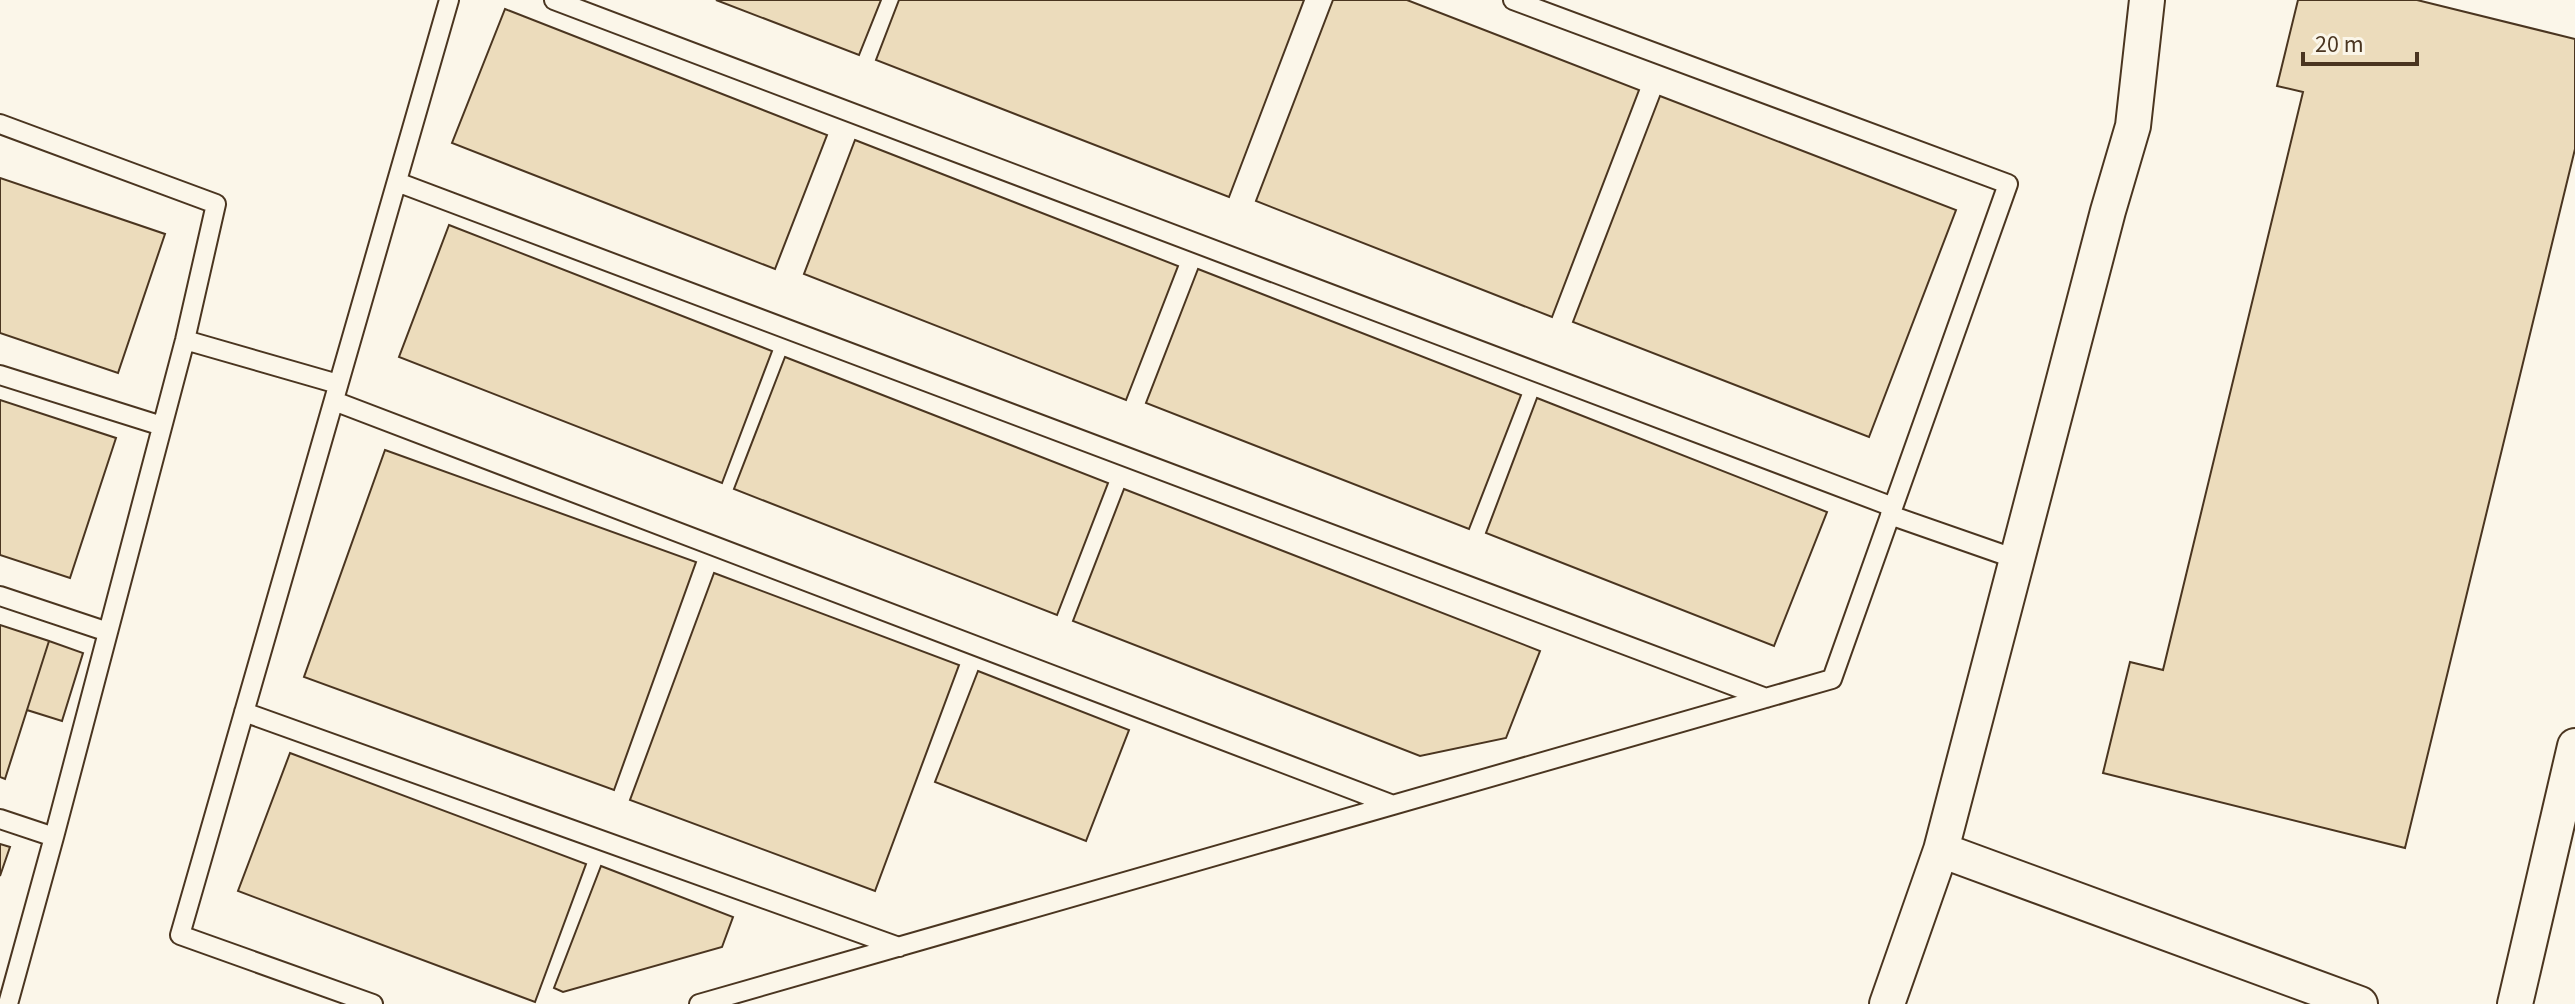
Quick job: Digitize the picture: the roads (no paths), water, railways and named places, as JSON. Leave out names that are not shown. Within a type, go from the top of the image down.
[{"type":"street","points":[[1887,1004],[1941,850],[2133,126],[2147,0]]},
{"type":"street","points":[[2515,1004],[2575,746]]},
{"type":"street","points":[[1941,850],[2360,1004]]},
{"type":"lane","points":[[373,1004],[180,935],[449,0]]},
{"type":"lane","points":[[554,0],[2016,559]]},
{"type":"lane","points":[[699,1004],[1832,679],[2008,184],[1513,0]]},
{"type":"lane","points":[[0,124],[216,204],[185,340],[8,1004]]},
{"type":"lane","points":[[397,182],[1766,698]]},
{"type":"lane","points":[[185,340],[336,392],[1393,805]]},
{"type":"lane","points":[[0,375],[162,426]]},
{"type":"lane","points":[[0,596],[108,632]]},
{"type":"lane","points":[[244,712],[899,947]]},
{"type":"lane","points":[[0,819],[54,837]]}]
